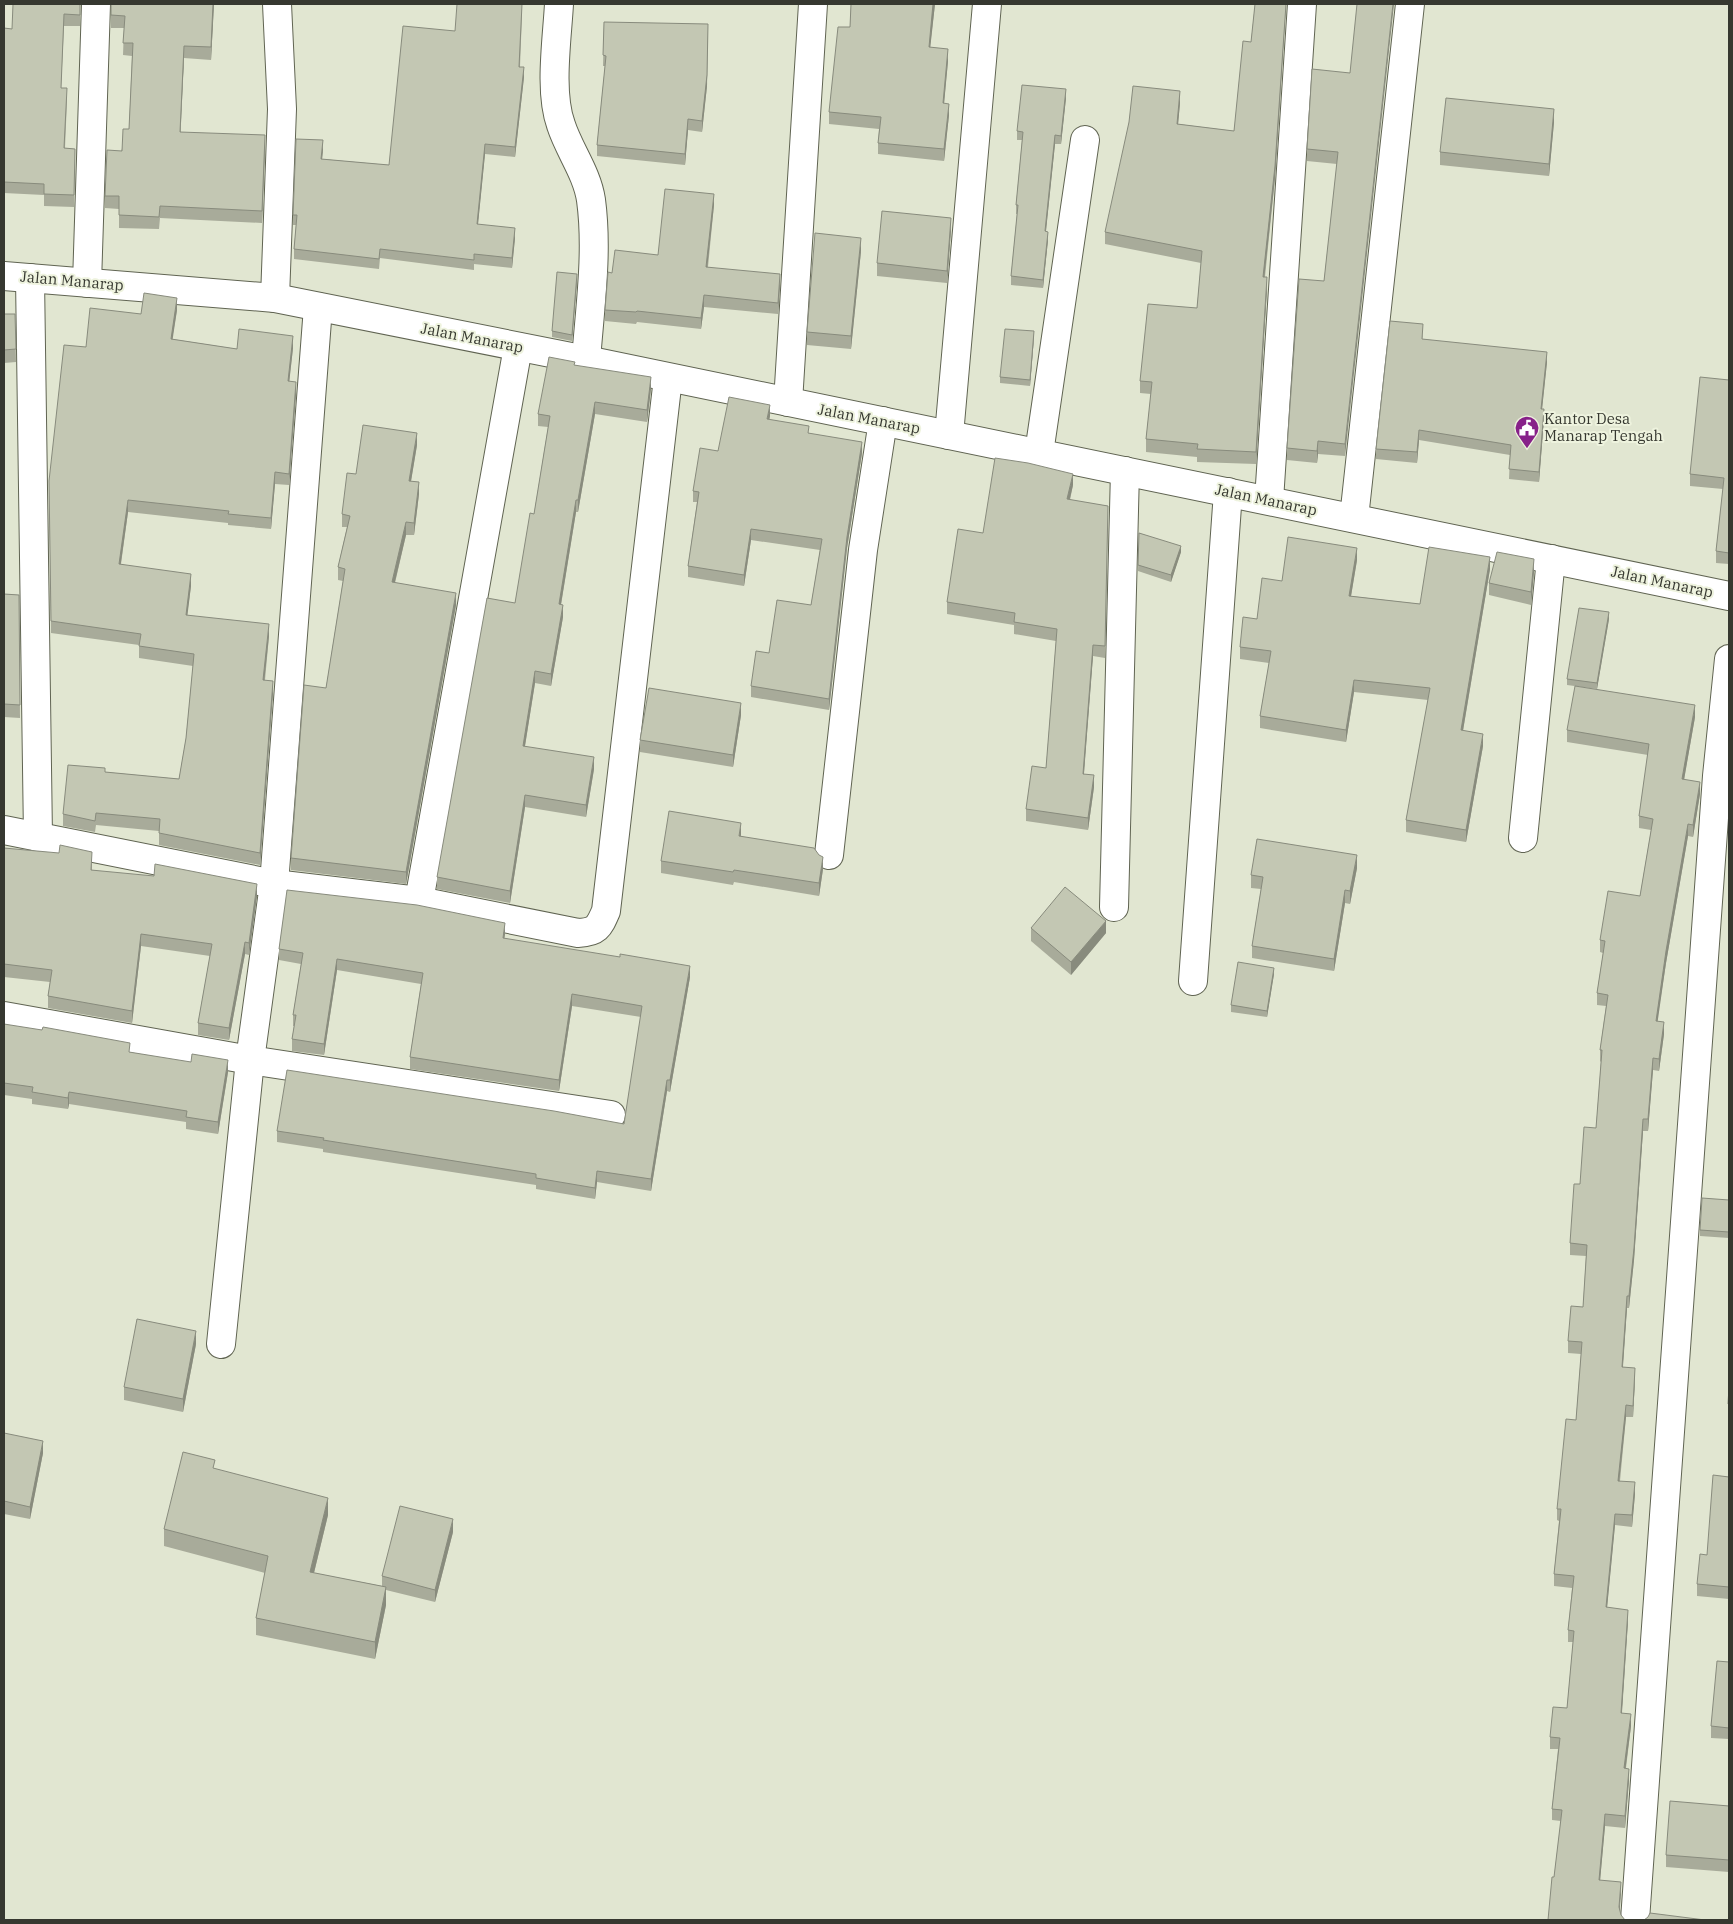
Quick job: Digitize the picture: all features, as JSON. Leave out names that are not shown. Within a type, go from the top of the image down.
[{"type":"street","points":[[87,283],[96,4]]},
{"type":"street","points":[[275,298],[282,109],[277,4]]},
{"type":"street","points":[[559,4],[555,92],[561,125],[591,198],[594,257],[586,360]]},
{"type":"street","points":[[788,402],[813,4]]},
{"type":"street","points":[[949,435],[987,4]]},
{"type":"street","points":[[1269,500],[1302,4]]},
{"type":"street","points":[[1354,518],[1410,4]]},
{"type":"street","points":[[1039,453],[1085,140]]},
{"type":"street","name":"Jalan Manarap","points":[[4,276],[275,298],[586,360],[1729,596]]},
{"type":"street","points":[[30,278],[38,837]]},
{"type":"street","points":[[221,1344],[250,1060],[274,884],[318,307]]},
{"type":"street","points":[[419,900],[518,347]]},
{"type":"street","points":[[4,830],[274,884],[419,900],[578,933],[589,932],[599,927],[606,911],[668,378]]},
{"type":"street","points":[[828,855],[863,550],[883,421]]},
{"type":"street","points":[[1114,907],[1125,471]]},
{"type":"street","points":[[1193,982],[1228,492]]},
{"type":"street","points":[[1523,838],[1551,559]]},
{"type":"street","points":[[1635,1920],[1716,786],[1729,659]]},
{"type":"street","points":[[4,1016],[250,1060],[611,1115]]},
{"type":"building","points":[[13,4],[80,4],[80,15],[64,14],[61,88],[67,88],[64,148],[75,149],[74,195],[44,194],[44,184],[4,182],[4,28],[12,29]]},
{"type":"building","points":[[111,4],[213,4],[211,47],[184,46],[180,132],[265,135],[262,211],[160,206],[159,217],[119,215],[119,196],[105,196],[107,150],[122,151],[123,129],[129,129],[133,43],[123,43],[125,16],[111,15]]},
{"type":"building","points":[[457,4],[522,4],[519,67],[524,67],[515,147],[485,144],[477,224],[515,228],[512,258],[474,254],[474,260],[380,249],[379,259],[294,249],[297,215],[293,215],[296,139],[323,140],[321,159],[389,165],[403,26],[455,31]]},
{"type":"building","points":[[851,4],[933,4],[929,47],[948,49],[943,103],[949,104],[944,149],[878,143],[881,117],[829,112],[838,27],[850,27]]},
{"type":"building","points":[[1255,4],[1286,4],[1275,166],[1263,277],[1267,277],[1256,452],[1197,449],[1198,444],[1146,439],[1152,382],[1140,381],[1148,304],[1197,308],[1202,251],[1105,232],[1129,122],[1133,86],[1180,91],[1177,124],[1234,131],[1243,41],[1251,42]]},
{"type":"building","points":[[1357,4],[1393,4],[1345,444],[1318,441],[1317,451],[1287,448],[1299,279],[1324,281],[1338,152],[1307,149],[1312,69],[1350,73]]},
{"type":"building","points":[[604,22],[708,24],[707,75],[702,121],[688,119],[685,154],[597,145],[606,56],[603,55]]},
{"type":"building","points":[[1022,85],[1066,89],[1061,136],[1055,135],[1045,231],[1048,232],[1043,280],[1011,276],[1023,132],[1017,131]]},
{"type":"building","points":[[1446,98],[1554,109],[1549,164],[1440,152]]},
{"type":"building","points":[[665,189],[714,194],[706,267],[780,274],[778,303],[704,295],[701,318],[637,311],[605,310],[608,272],[612,273],[615,250],[658,255]]},
{"type":"building","points":[[882,211],[951,218],[947,271],[877,263]]},
{"type":"building","points":[[815,233],[861,238],[851,336],[807,332]]},
{"type":"building","points":[[557,272],[577,274],[572,335],[552,331]]},
{"type":"building","points":[[144,293],[177,298],[171,339],[237,349],[239,329],[293,336],[288,381],[296,382],[289,474],[275,472],[271,518],[228,514],[229,511],[128,500],[119,564],[191,574],[186,615],[269,624],[263,680],[273,681],[260,853],[159,833],[160,819],[96,813],[95,821],[63,814],[68,765],[105,768],[105,772],[179,779],[186,738],[194,654],[139,646],[141,634],[51,621],[49,481],[64,345],[86,347],[90,308],[141,314]]},
{"type":"building","points":[[4,314],[15,314],[16,349],[4,350]]},
{"type":"building","points":[[1390,321],[1423,324],[1422,339],[1547,352],[1541,409],[1544,409],[1539,472],[1509,469],[1511,445],[1419,430],[1417,452],[1376,449]]},
{"type":"building","points":[[1005,329],[1034,331],[1030,380],[1000,377]]},
{"type":"building","points":[[549,357],[575,362],[574,365],[651,377],[647,410],[595,402],[578,500],[576,500],[559,604],[563,605],[551,674],[535,671],[523,746],[594,757],[586,805],[525,795],[510,891],[437,877],[487,598],[515,603],[530,513],[534,514],[550,416],[538,414]]},
{"type":"building","points":[[1700,377],[1729,380],[1729,553],[1716,551],[1724,478],[1690,474]]},
{"type":"building","points":[[729,397],[770,405],[767,419],[809,426],[808,433],[862,442],[847,537],[829,699],[751,686],[756,651],[769,653],[777,600],[811,605],[822,539],[751,529],[744,575],[688,566],[699,492],[693,491],[700,448],[718,451]]},
{"type":"building","points":[[363,425],[417,433],[409,481],[419,482],[414,523],[406,522],[392,582],[456,593],[406,872],[291,858],[304,685],[326,688],[345,569],[338,567],[350,516],[342,514],[347,473],[356,474]]},
{"type":"building","points":[[995,458],[1028,463],[1073,474],[1067,499],[1108,506],[1105,646],[1093,645],[1083,774],[1094,775],[1088,818],[1026,809],[1032,766],[1046,768],[1057,629],[1014,622],[1015,613],[947,602],[958,529],[983,533]]},
{"type":"building","points":[[1139,533],[1181,546],[1171,575],[1138,565]]},
{"type":"building","points":[[1288,537],[1357,548],[1349,596],[1420,604],[1429,547],[1490,557],[1461,730],[1483,734],[1466,830],[1406,820],[1430,688],[1354,680],[1346,730],[1260,716],[1271,651],[1240,647],[1243,617],[1257,619],[1262,578],[1282,581]]},
{"type":"building","points":[[1497,552],[1534,559],[1531,592],[1489,583]]},
{"type":"building","points":[[4,594],[19,595],[20,705],[4,704]]},
{"type":"building","points":[[1579,608],[1609,612],[1597,683],[1567,679]]},
{"type":"building","points":[[1575,686],[1695,705],[1682,779],[1700,782],[1693,825],[1688,824],[1666,951],[1656,1021],[1664,1022],[1659,1059],[1653,1058],[1648,1119],[1643,1119],[1634,1248],[1629,1296],[1627,1296],[1622,1367],[1635,1368],[1633,1406],[1626,1405],[1618,1481],[1635,1482],[1632,1515],[1615,1514],[1606,1607],[1628,1610],[1621,1713],[1631,1714],[1624,1768],[1629,1769],[1625,1816],[1605,1814],[1599,1880],[1621,1882],[1619,1907],[1621,1915],[1625,1920],[1548,1920],[1562,1810],[1552,1809],[1560,1738],[1550,1737],[1553,1707],[1567,1708],[1574,1631],[1568,1630],[1574,1576],[1554,1574],[1561,1509],[1557,1509],[1566,1419],[1576,1420],[1582,1342],[1568,1341],[1571,1306],[1583,1307],[1587,1245],[1570,1243],[1574,1184],[1580,1184],[1584,1127],[1596,1128],[1602,1050],[1600,1050],[1608,995],[1597,993],[1605,941],[1600,940],[1608,891],[1640,896],[1653,819],[1639,816],[1649,744],[1567,730]]},
{"type":"building","points":[[649,688],[741,703],[733,755],[640,740]]},
{"type":"building","points":[[669,811],[741,823],[739,836],[814,848],[823,857],[819,883],[661,861]]},
{"type":"building","points":[[1257,839],[1357,855],[1350,891],[1345,890],[1334,959],[1252,946],[1263,877],[1251,875]]},
{"type":"building","points":[[60,845],[92,852],[91,870],[154,876],[155,864],[257,884],[249,943],[245,942],[229,1028],[198,1023],[212,944],[141,934],[132,1011],[48,996],[52,970],[4,964],[4,848],[59,853]]},
{"type":"building","points":[[1065,887],[1106,921],[1071,962],[1031,928]]},
{"type":"building","points":[[287,890],[417,905],[505,923],[503,938],[620,957],[620,954],[690,966],[670,1080],[667,1080],[651,1179],[597,1171],[595,1188],[536,1178],[536,1174],[277,1131],[287,1070],[554,1111],[624,1124],[642,1006],[572,994],[559,1080],[410,1057],[423,973],[337,959],[324,1044],[292,1039],[296,1015],[293,1015],[303,953],[279,949]]},
{"type":"building","points":[[1238,962],[1274,968],[1267,1011],[1231,1005]]},
{"type":"building","points":[[4,1024],[42,1030],[43,1027],[130,1043],[129,1052],[191,1062],[192,1054],[228,1060],[218,1122],[186,1117],[187,1111],[69,1092],[68,1098],[32,1092],[33,1087],[4,1083]]},
{"type":"building","points":[[1702,1198],[1729,1200],[1729,1232],[1700,1230]]},
{"type":"building","points":[[137,1319],[196,1331],[183,1399],[124,1387]]},
{"type":"building","points":[[4,1433],[43,1441],[30,1507],[4,1501]]},
{"type":"building","points":[[183,1452],[215,1460],[213,1468],[328,1498],[310,1572],[386,1587],[375,1642],[256,1618],[268,1556],[164,1529]]},
{"type":"building","points":[[1713,1475],[1729,1477],[1729,1587],[1697,1584],[1700,1554],[1707,1555]]},
{"type":"building","points":[[400,1506],[453,1519],[435,1590],[382,1576]]},
{"type":"building","points":[[1717,1661],[1729,1662],[1729,1728],[1711,1726]]},
{"type":"building","points":[[1670,1801],[1729,1806],[1729,1860],[1666,1855]]},
{"type":"building","points":[[1650,1913],[1705,1920],[1644,1920]]},
{"type":"place","name":"Kantor Desa Manarap Tengah","points":[[1527,449]]}]
